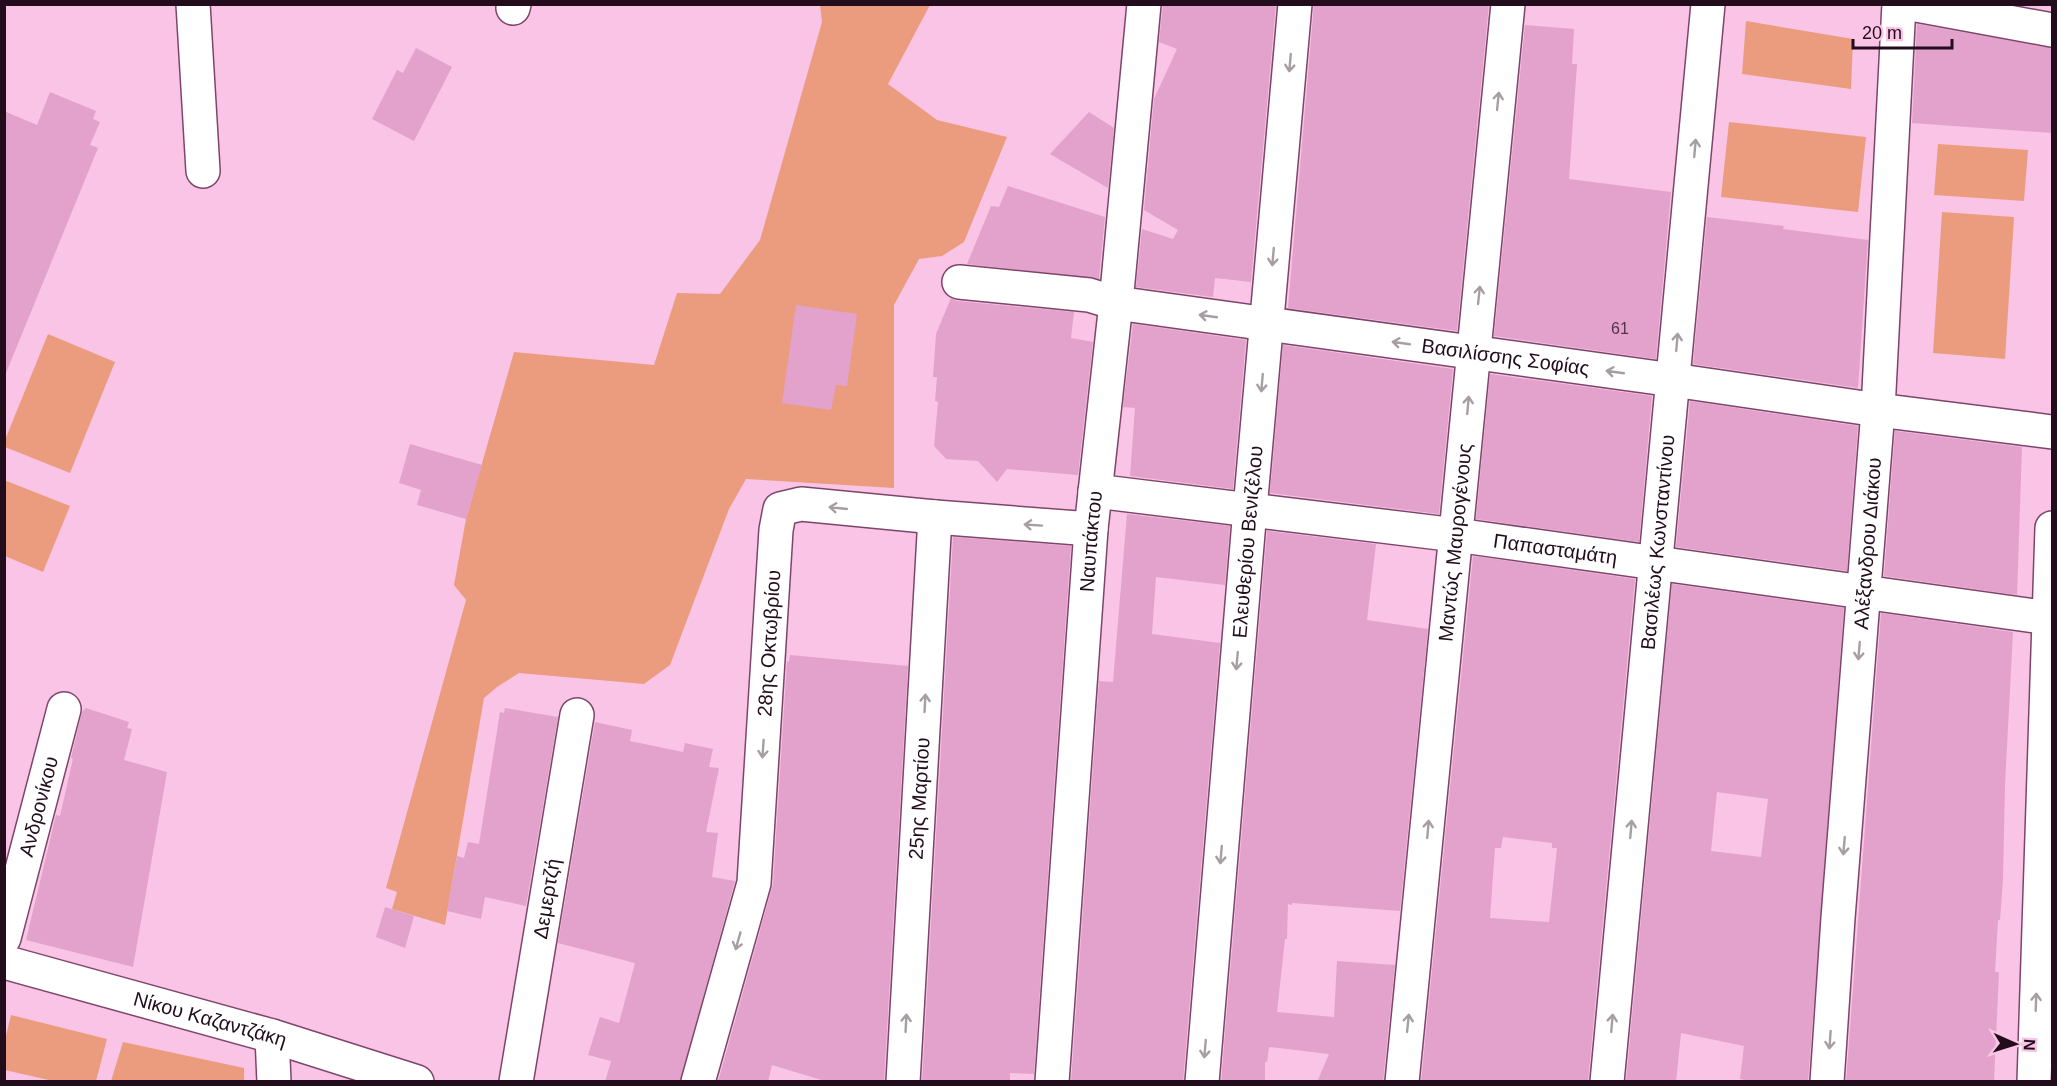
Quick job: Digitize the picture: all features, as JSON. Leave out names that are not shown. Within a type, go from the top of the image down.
[{"type":"street","points":[[193,4],[203,171]]},
{"type":"street","name":"Ναυπάκτου","points":[[1052,1082],[1091,529],[1116,303],[1144,4]]},
{"type":"street","name":"Ελευθερίου Βενιζέλου","points":[[1202,1082],[1295,4]]},
{"type":"street","name":"Μαντώς Μαυρογένους","points":[[1402,1082],[1508,4]]},
{"type":"street","name":"Βασιλέως Κωνσταντίνου","points":[[1606,1082],[1708,4]]},
{"type":"street","name":"Αλέξανδρου Διάκου","points":[[1827,1082],[1878,410],[1899,4]]},
{"type":"street","points":[[1911,4],[2052,30]]},
{"type":"street","name":"Βασιλίσσης Σοφίας","points":[[959,282],[1089,294],[1116,303],[1267,325],[2052,432]]},
{"type":"street","name":"Παπασταμάτη","points":[[1095,491],[1456,535],[2049,618]]},
{"type":"street","name":"28ης Οκτωβρίου","points":[[698,1082],[754,883],[776,530],[780,509],[801,504],[935,518],[1091,529]]},
{"type":"street","name":"25ης Μαρτίου","points":[[903,1082],[935,518]]},
{"type":"street","points":[[2034,1082],[2052,528]]},
{"type":"street","name":"Ανδρονίκου","points":[[4,938],[64,708]]},
{"type":"street","name":"Δεμερτζή","points":[[516,1082],[577,716]]},
{"type":"street","name":"Νίκου Καζαντζάκη","points":[[4,962],[272,1036],[417,1082]]},
{"type":"street","points":[[272,1036],[274,1082]]},
{"type":"shaded area","points":[[820,5],[930,5],[888,84],[937,120],[1007,137],[964,242],[942,256],[919,259],[894,305],[894,488],[746,479],[729,509],[670,665],[644,684],[519,673],[497,687],[484,698],[445,925],[392,909],[397,892],[386,888],[466,600],[454,585],[466,519],[514,352],[654,365],[677,293],[720,294],[760,240],[822,22]]},
{"type":"shaded area","points":[[1746,21],[1853,39],[1851,89],[1742,74]]},
{"type":"shaded area","points":[[1729,122],[1866,137],[1858,212],[1721,197]]},
{"type":"shaded area","points":[[1938,144],[2028,150],[2024,201],[1934,195]]},
{"type":"shaded area","points":[[1942,212],[2014,217],[2005,359],[1933,353]]},
{"type":"shaded area","points":[[48,334],[115,362],[70,473],[5,447],[5,440]]},
{"type":"shaded area","points":[[4,480],[70,506],[43,572],[5,556]]},
{"type":"shaded area","points":[[11,1015],[107,1039],[96,1081],[53,1081],[5,1070],[5,1040]]},
{"type":"shaded area","points":[[123,1042],[244,1068],[244,1081],[111,1081]]},
{"type":"building","points":[[1163,4],[1276,4],[1251,282],[1215,278],[1213,297],[1136,287],[1142,229],[1173,239],[1178,230],[1144,210],[1154,99],[1177,49],[1159,42]]},
{"type":"building","points":[[1314,4],[1489,4],[1457,331],[1288,308]]},
{"type":"building","points":[[1917,24],[2052,48],[2052,133],[1912,123]]},
{"type":"building","points":[[1525,25],[1574,29],[1572,64],[1577,64],[1569,179],[1671,192],[1656,359],[1494,336]]},
{"type":"building","points":[[416,48],[452,67],[414,141],[372,119],[397,70],[403,73]]},
{"type":"building","points":[[50,92],[96,111],[93,119],[100,122],[90,145],[98,148],[6,373],[4,111],[37,125]]},
{"type":"building","points":[[1089,112],[1114,128],[1108,188],[1050,154]]},
{"type":"building","points":[[1008,186],[1105,217],[1099,279],[967,264],[991,206],[999,207]]},
{"type":"building","points":[[1707,217],[1784,226],[1783,229],[1868,240],[1858,388],[1693,364]]},
{"type":"building","points":[[951,298],[957,301],[1074,312],[1071,338],[1093,342],[1078,475],[1007,469],[997,482],[978,461],[946,459],[934,446],[938,402],[935,401],[937,377],[933,377],[936,334]]},
{"type":"building","points":[[796,305],[857,314],[847,386],[836,385],[831,410],[782,403]]},
{"type":"building","points":[[1133,324],[1246,340],[1233,489],[1130,476],[1135,408],[1123,407]]},
{"type":"building","points":[[1283,345],[1453,369],[1439,514],[1270,493]]},
{"type":"building","points":[[1490,374],[1652,396],[1639,542],[1476,519]]},
{"type":"building","points":[[1690,401],[1858,426],[1847,571],[1676,547]]},
{"type":"building","points":[[1895,431],[2022,447],[2017,595],[1884,576]]},
{"type":"building","points":[[410,444],[482,465],[466,519],[417,505],[421,490],[399,483]]},
{"type":"building","points":[[1127,514],[1230,526],[1225,585],[1156,577],[1152,634],[1220,643],[1183,1082],[1071,1082],[1099,681],[1113,682]]},
{"type":"building","points":[[1267,531],[1376,544],[1367,620],[1428,629],[1400,911],[1288,904],[1287,939],[1285,939],[1277,1012],[1334,1017],[1337,961],[1395,965],[1383,1082],[1317,1082],[1329,1054],[1269,1047],[1267,1062],[1265,1062],[1265,1082],[1221,1082]]},
{"type":"building","points":[[953,537],[1071,546],[1034,1074],[1010,1073],[1010,1082],[922,1082]]},
{"type":"building","points":[[1473,556],[1635,579],[1588,1082],[1421,1082]],"holes":[[[1503,837],[1552,843],[1552,848],[1557,848],[1549,922],[1490,918],[1495,848],[1501,848]]]},
{"type":"building","points":[[1672,584],[1844,608],[1808,1082],[1745,1082],[1740,1079],[1744,1046],[1681,1033],[1676,1082],[1626,1082]],"holes":[[[1717,792],[1768,799],[1761,857],[1711,851]]]},
{"type":"building","points":[[1881,613],[2013,632],[2005,785],[2003,879],[1995,972],[1999,972],[1994,1082],[1846,1082]]},
{"type":"building","points":[[790,655],[908,666],[884,1082],[828,1082],[772,1065],[768,1082],[718,1082],[773,884],[787,661],[789,662]]},
{"type":"building","points":[[86,708],[129,722],[127,728],[132,729],[124,760],[167,772],[133,967],[26,940],[56,815],[60,816],[82,712]]},
{"type":"building","points":[[505,708],[558,717],[526,906],[485,897],[481,919],[447,911],[457,856],[464,858],[468,842],[479,844],[500,712],[504,713]]},
{"type":"building","points":[[595,722],[632,730],[630,741],[683,752],[685,743],[713,749],[709,767],[719,768],[706,832],[718,833],[712,877],[735,881],[680,1082],[605,1082],[611,1061],[588,1055],[600,1017],[619,1023],[635,963],[558,943]]},
{"type":"building","points":[[385,907],[414,916],[405,948],[376,937]]}]
